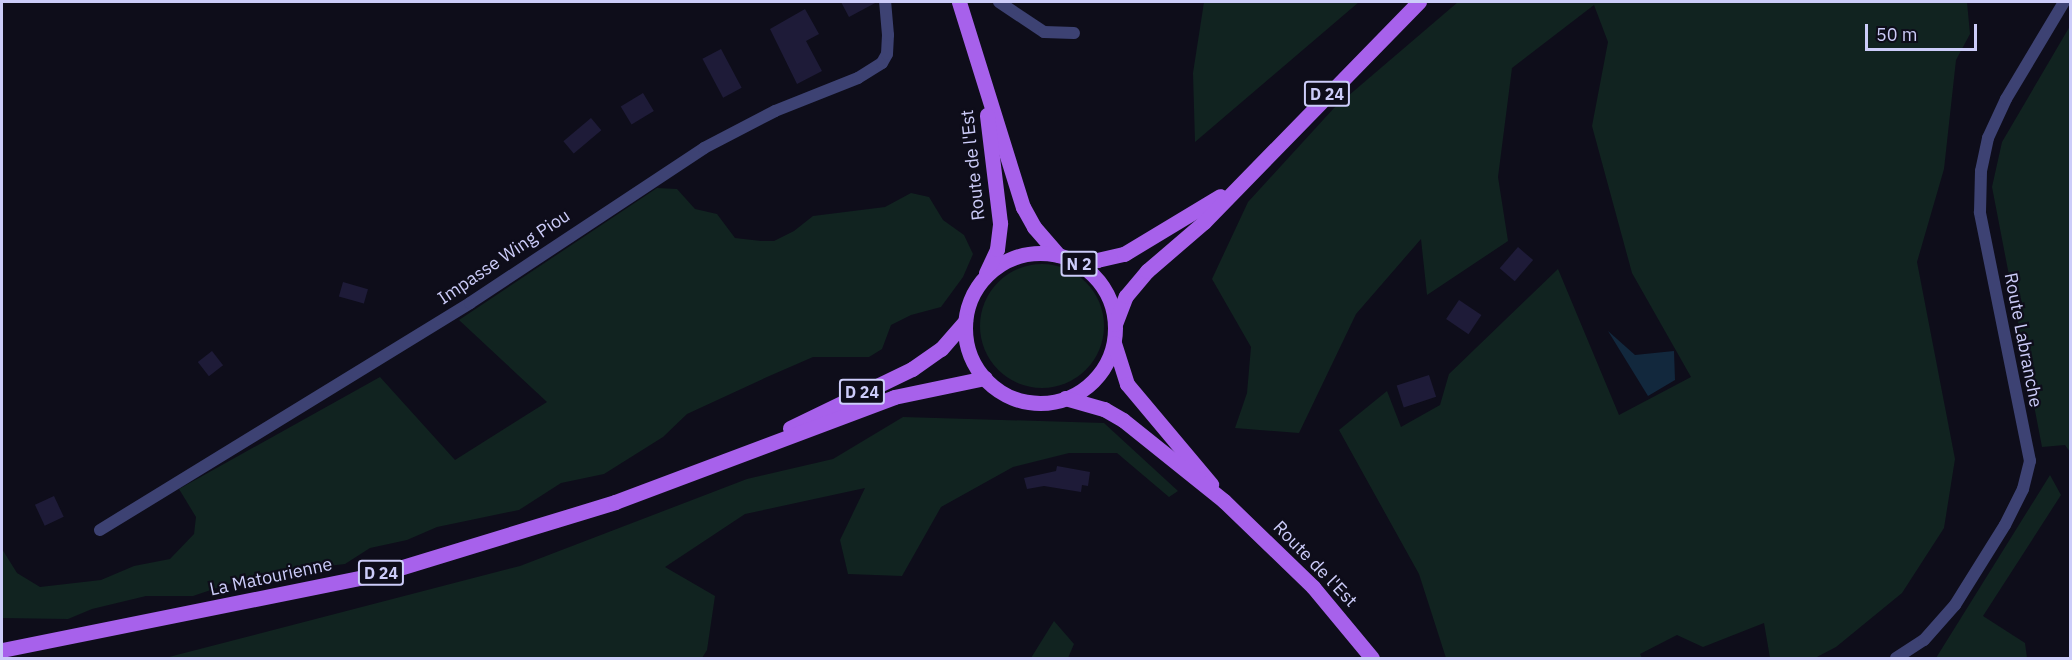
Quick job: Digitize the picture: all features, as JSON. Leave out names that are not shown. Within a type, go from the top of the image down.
[{"type":"main road","name":"Route de l'Est","points":[[958,2],[1023,207],[1034,227],[1064,257]]},
{"type":"main road","name":"D 24","points":[[1116,324],[1134,285],[1204,222],[1235,186],[1419,2]]},
{"type":"main road","name":"Route de l'Est","points":[[982,79],[1000,223],[998,249],[983,280]]},
{"type":"main road","name":"D 24","points":[[1064,257],[1097,260],[1124,254],[1159,236],[1235,186]]},
{"type":"main road","name":"N 2","points":[[1017,257],[1064,257],[1103,285],[1116,324],[1114,343],[1104,366],[1088,386],[1065,398],[1044,402],[1022,400],[1001,392],[985,378],[973,362],[965,321],[971,299],[983,280],[1017,257]]},
{"type":"main road","name":"La Matourienne","points":[[748,451],[912,369],[941,350],[965,321]]},
{"type":"main road","name":"Route de l'Est","points":[[1114,343],[1126,384],[1224,501]]},
{"type":"main road","name":"La Matourienne","points":[[2,650],[382,573],[615,502],[894,397],[985,378]]},
{"type":"main road","name":"Route de l'Est","points":[[1065,398],[1104,409],[1123,420],[1224,501],[1313,587],[1372,658]]},
{"type":"street","name":"Impasse Wing Piou","points":[[100,530],[470,303],[704,148],[775,111],[858,78],[882,63],[887,54],[888,35],[885,2]]},
{"type":"street","name":"Route Labranche","points":[[1896,658],[1924,640],[1955,605],[2005,525],[2023,489],[2030,461],[1980,212],[1981,171],[1989,138],[2006,99],[2064,2]]},
{"type":"street","points":[[1005,3],[1044,32],[1074,33]]},
{"type":"green space","points":[[1204,2],[1359,2],[1195,142],[1193,73]]},
{"type":"green space","points":[[1458,2],[1967,2],[1970,34],[1956,60],[1944,169],[1917,262],[1955,459],[1944,528],[1902,593],[1836,647],[1815,658],[1770,658],[1764,623],[1703,647],[1677,635],[1640,654],[1642,658],[1446,658],[1419,574],[1339,430],[1387,391],[1401,427],[1440,405],[1449,374],[1558,269],[1619,415],[1691,377],[1632,273],[1592,126],[1608,42],[1594,5],[1512,68],[1498,177],[1508,241],[1427,295],[1421,239],[1356,314],[1299,433],[1235,428],[1247,393],[1251,347],[1212,279],[1248,202],[1334,108]]},
{"type":"green space","points":[[2070,26],[2070,452],[2065,445],[2042,447],[1992,187],[2002,142]]},
{"type":"green space","points":[[657,188],[677,189],[695,209],[717,214],[735,238],[761,241],[774,241],[794,231],[813,216],[885,207],[911,193],[929,197],[943,220],[964,235],[973,254],[963,277],[941,307],[911,315],[891,325],[882,349],[869,357],[813,357],[767,377],[687,414],[663,437],[604,474],[561,483],[519,510],[437,527],[407,540],[370,548],[345,564],[258,574],[193,596],[146,596],[92,609],[68,619],[2,618],[2,549],[17,573],[40,587],[101,580],[134,566],[170,559],[194,534],[196,517],[179,489],[380,377],[455,460],[547,402],[459,320]]},
{"type":"green space","points":[[1042,264],[1066,269],[1086,282],[1099,302],[1104,326],[1099,350],[1086,370],[1066,383],[1042,388],[1018,383],[998,370],[985,350],[980,326],[985,302],[998,282],[1018,269]]},
{"type":"green space","points":[[903,417],[1104,423],[1178,491],[1169,497],[1117,453],[1069,453],[1013,467],[941,507],[902,576],[848,574],[840,540],[865,488],[745,514],[665,567],[715,596],[707,650],[702,658],[165,658],[520,566],[747,479],[833,459]]},
{"type":"green space","points":[[2050,475],[2061,495],[1983,616],[2025,643],[2027,658],[1936,658]]},
{"type":"green space","points":[[1054,621],[1074,644],[1068,658],[1031,658]]},
{"type":"water","points":[[1608,331],[1635,355],[1674,351],[1675,380],[1648,396]]},
{"type":"building","points":[[841,2],[877,2],[849,17]]},
{"type":"building","points":[[805,9],[819,34],[806,41],[822,71],[797,84],[770,29]]},
{"type":"building","points":[[721,49],[742,88],[723,98],[702,59]]},
{"type":"building","points":[[643,93],[654,111],[632,124],[621,106]]},
{"type":"building","points":[[591,118],[601,130],[574,153],[563,141]]},
{"type":"building","points":[[1518,247],[1533,260],[1515,281],[1500,268]]},
{"type":"building","points":[[343,282],[368,289],[364,304],[339,296]]},
{"type":"building","points":[[1459,300],[1481,315],[1469,334],[1446,319]]},
{"type":"building","points":[[212,351],[223,365],[209,376],[198,362]]},
{"type":"building","points":[[1429,375],[1436,397],[1404,407],[1397,386]]},
{"type":"building","points":[[1057,466],[1090,472],[1088,486],[1082,485],[1081,492],[1044,486],[1027,489],[1024,478],[1056,471]]},
{"type":"building","points":[[54,496],[64,517],[45,526],[35,505]]}]
